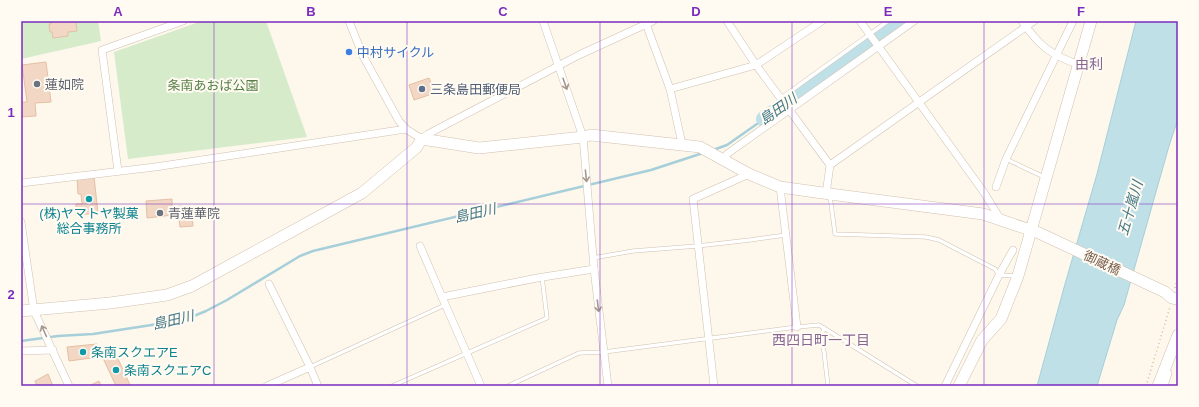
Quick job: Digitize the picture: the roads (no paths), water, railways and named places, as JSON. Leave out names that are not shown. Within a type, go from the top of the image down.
[{"type":"street","points":[[118,171],[102,50],[183,21]]},
{"type":"street","points":[[349,21],[363,56],[399,121],[406,129],[422,139]]},
{"type":"street","points":[[543,21],[583,137],[594,269],[608,386]]},
{"type":"street","points":[[21,311],[110,303],[166,295],[192,286],[362,193],[416,148],[422,139],[428,134],[558,66],[645,23],[654,21]]},
{"type":"street","points":[[727,21],[756,65],[830,165],[828,194]]},
{"type":"street","points":[[670,89],[756,65],[822,21]]},
{"type":"street","points":[[860,21],[983,191],[1002,220]]},
{"type":"street","points":[[725,161],[727,154],[914,21]]},
{"type":"street","points":[[830,165],[1024,24],[1034,21]]},
{"type":"street","points":[[996,187],[1006,159],[1073,21]]},
{"type":"street","points":[[959,386],[982,340],[1001,319],[1035,232],[1046,178],[1091,21]]},
{"type":"street","points":[[645,23],[670,89],[682,144]]},
{"type":"street","points":[[1024,24],[1047,50],[1079,65]]},
{"type":"street","points":[[21,183],[155,167],[406,129]]},
{"type":"street","name":"御蔵橋","points":[[422,139],[479,148],[591,135],[700,146],[749,174],[780,186],[828,194],[983,214],[1002,220],[1035,232],[1172,296]]},
{"type":"street","points":[[714,386],[697,246],[693,199],[749,174]]},
{"type":"street","points":[[780,186],[797,327]]},
{"type":"street","points":[[21,222],[34,311],[69,386]]},
{"type":"street","points":[[420,246],[481,386]]},
{"type":"street","points":[[945,386],[999,275],[1013,250]]},
{"type":"street","points":[[442,297],[542,277],[594,269]]},
{"type":"street","points":[[269,284],[318,386]]},
{"type":"street","points":[[1158,386],[1178,335]]},
{"type":"street","points":[[1164,386],[1174,347]]},
{"type":"street","points":[[21,351],[53,350]]},
{"type":"street","points":[[267,386],[310,367]]},
{"type":"lane","points":[[781,98],[888,21]]},
{"type":"lane","points":[[1006,159],[1046,178]]},
{"type":"lane","points":[[828,194],[835,234],[926,237],[939,240],[995,269],[999,275],[1018,276]]},
{"type":"lane","points":[[593,258],[633,250],[697,246],[786,235]]},
{"type":"lane","points":[[392,386],[548,318],[542,277]]},
{"type":"lane","points":[[310,367],[445,305]]},
{"type":"lane","points":[[508,386],[579,353],[604,352],[819,325],[917,386]]},
{"type":"lane","points":[[824,328],[822,335],[828,386]]},
{"type":"water","name":"五十嵐川","points":[[1136,21],[1178,21],[1178,119],[1124,305],[1117,320],[1097,386],[1037,386],[1097,174]]},
{"type":"waterway","name":"島田川","points":[[764,119],[904,21]]},
{"type":"waterway","name":"島田川","points":[[713,150],[727,145],[764,119]]},
{"type":"waterway","name":"島田川","points":[[21,341],[58,336],[93,334],[184,320],[227,300],[300,256],[313,251],[651,170],[703,153]]},
{"type":"place","name":"中村サイクル","points":[[349,52]]},
{"type":"place","name":"蓮如院","points":[[37,84]]},
{"type":"place","name":"三条島田郵便局","points":[[422,89]]},
{"type":"place","name":"(株)ヤマトヤ製菓 総合事務所","points":[[89,199]]},
{"type":"place","name":"青蓮華院","points":[[160,213]]},
{"type":"place","name":"条南スクエアE","points":[[83,352]]},
{"type":"place","name":"条南スクエアC","points":[[116,370]]},
{"type":"district","name":"由利","points":[[1089,64]]},
{"type":"district","name":"西四日町一丁目","points":[[821,340]]},
{"type":"park label","name":"条南あおば公園","points":[[213,85]]}]
